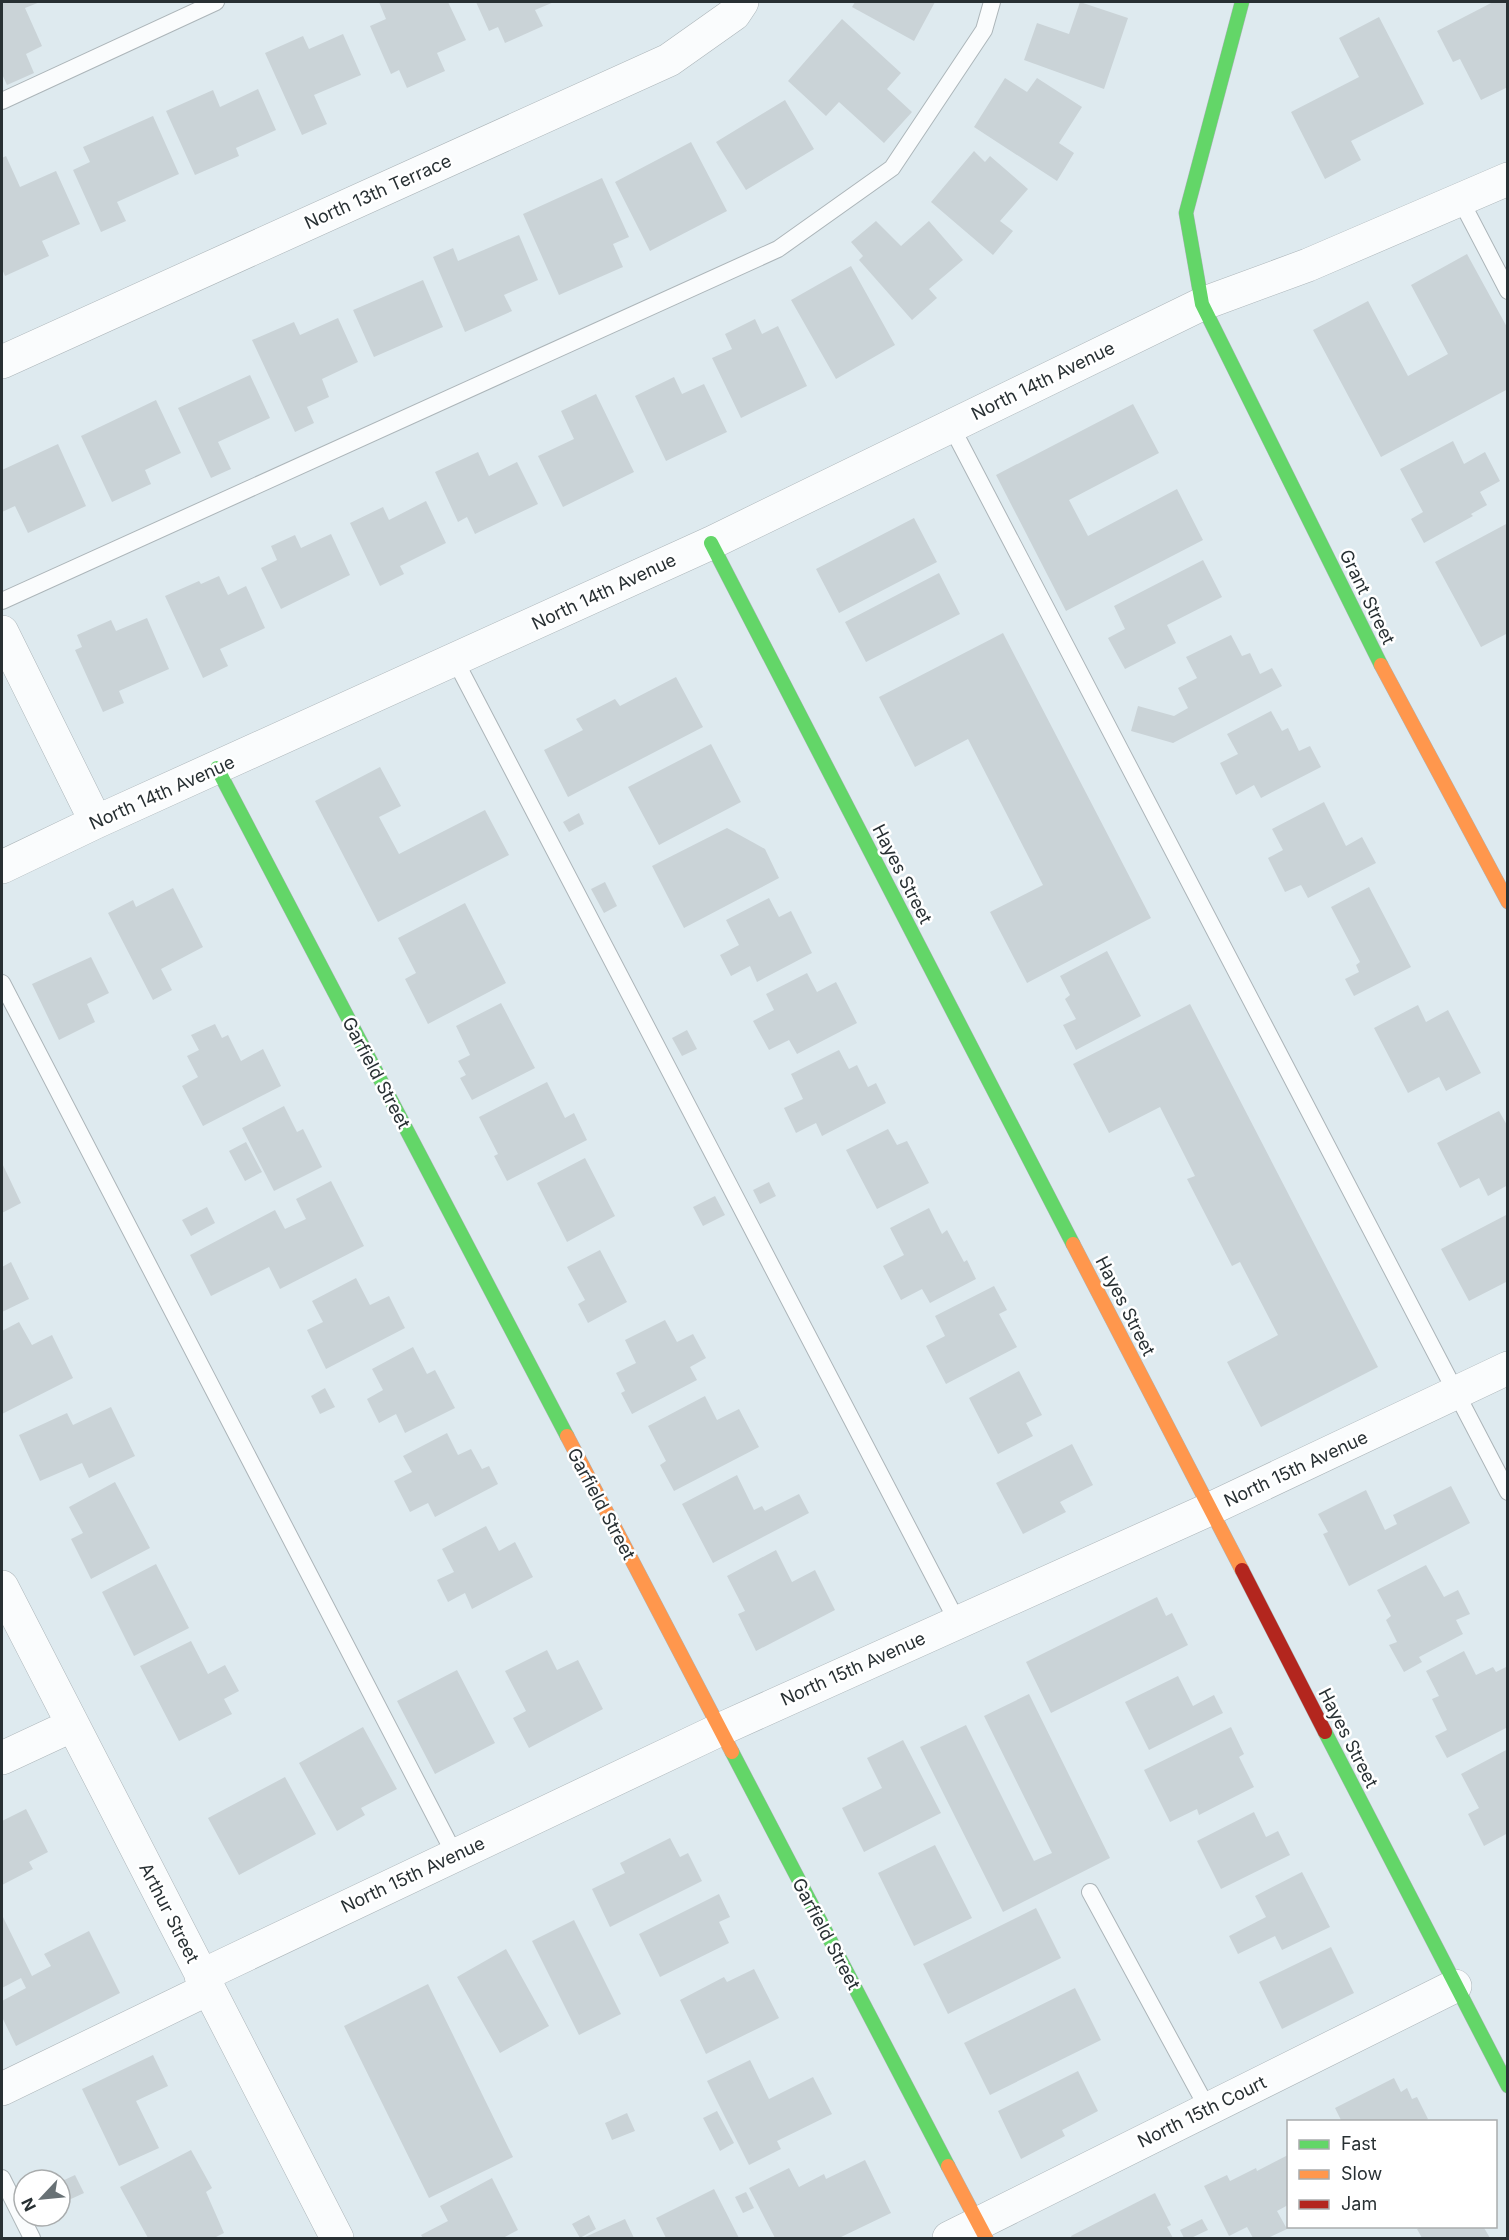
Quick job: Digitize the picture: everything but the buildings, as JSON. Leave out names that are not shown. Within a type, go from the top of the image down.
[{"type":"street","name":"North 13th Terrace","points":[[2,362],[669,60],[734,14],[742,2]]},
{"type":"street","points":[[1202,304],[1186,213],[1242,2]]},
{"type":"street","name":"North 14th Avenue","points":[[2,867],[96,822],[711,543],[1202,304],[1308,265],[1508,179]]},
{"type":"street","name":"Grant Street","points":[[1202,304],[1387,677],[1508,902]]},
{"type":"street","name":"Hayes Street","points":[[711,543],[1508,2086]]},
{"type":"street","points":[[2,632],[96,822]]},
{"type":"street","name":"Garfield Street","points":[[217,768],[982,2231]]},
{"type":"street","name":"North 15th Avenue","points":[[2,2089],[205,1982],[455,1855],[719,1730],[1210,1509],[1508,1368]]},
{"type":"street","name":"Arthur Street","points":[[2,1587],[337,2238]]},
{"type":"street","points":[[2,1758],[73,1725]]},
{"type":"street","name":"North 15th Court","points":[[949,2238],[982,2231],[1208,2109],[1455,1986]]},
{"type":"lane","points":[[2,100],[216,2]]},
{"type":"lane","points":[[2,601],[778,249],[892,168],[984,30],[992,2]]},
{"type":"lane","points":[[1460,199],[1508,291]]},
{"type":"lane","points":[[951,426],[1508,1492]]},
{"type":"lane","points":[[455,660],[957,1623]]},
{"type":"lane","points":[[2,983],[455,1855]]},
{"type":"lane","points":[[1090,1892],[1208,2109]]},
{"type":"lane","points":[[2,2178],[32,2238]]},
{"type":"traffic: fast","points":[[1242,2],[1186,213],[1202,304],[1381,665]]},
{"type":"traffic: fast","points":[[711,543],[1073,1244]]},
{"type":"traffic: fast","points":[[217,768],[567,1436]]},
{"type":"traffic: fast","points":[[1325,1732],[1508,2086]]},
{"type":"traffic: fast","points":[[732,1752],[948,2166]]},
{"type":"traffic: slow","points":[[1381,665],[1508,902]]},
{"type":"traffic: slow","points":[[1073,1244],[1242,1570]]},
{"type":"traffic: slow","points":[[567,1436],[732,1752]]},
{"type":"traffic: slow","points":[[948,2166],[986,2238]]},
{"type":"traffic: jam","points":[[1242,1570],[1325,1732]]}]
